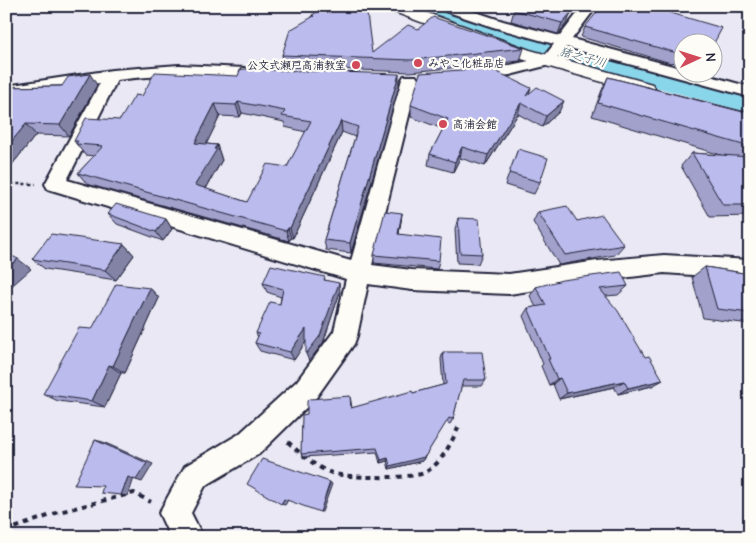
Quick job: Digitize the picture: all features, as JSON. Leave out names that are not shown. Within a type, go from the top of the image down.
[{"type":"street","points":[[392,6],[496,44],[659,92]]},
{"type":"street","points":[[444,6],[498,24],[750,92]]},
{"type":"street","points":[[454,76],[510,70],[550,59],[590,6]]},
{"type":"street","points":[[6,91],[112,75],[179,70],[286,74]]},
{"type":"street","points":[[112,75],[54,184],[360,273],[412,280],[509,284],[597,271],[664,264],[750,270]]},
{"type":"street","points":[[187,537],[174,513],[195,476],[249,444],[306,390],[345,336],[360,273],[418,78],[390,79]]},
{"type":"path","points":[[6,187],[13,184],[54,184]]},
{"type":"path","points":[[269,425],[296,450],[332,473],[370,477],[422,474],[447,451],[460,424]]},
{"type":"path","points":[[6,531],[59,512],[134,493],[174,513]]},
{"type":"building","points":[[327,6],[366,6],[372,53],[408,25],[418,29],[433,17],[524,48],[411,60],[282,55],[290,30]]},
{"type":"building","points":[[518,6],[553,6],[571,13],[562,23],[514,10]]},
{"type":"building","points":[[602,6],[647,6],[722,28],[720,32],[674,32],[674,52],[585,27]]},
{"type":"building","points":[[489,68],[531,88],[526,96],[537,87],[564,101],[546,116],[521,103],[488,155],[462,147],[455,162],[430,154],[448,119],[411,105],[420,73]]},
{"type":"building","points":[[240,70],[399,74],[350,243],[324,240],[358,127],[341,121],[290,228],[286,231],[78,173],[103,146],[76,144],[78,141],[74,141],[86,118],[120,120],[135,95],[142,96],[155,72],[238,76]],"holes":[[[238,102],[285,111],[282,116],[311,121],[287,167],[267,164],[247,202],[195,185],[217,149],[214,149],[217,145],[195,143],[215,104],[236,105]]]},
{"type":"building","points":[[90,74],[60,125],[26,124],[6,148],[6,87],[62,86],[68,77]]},
{"type":"building","points":[[608,77],[743,112],[743,110],[750,111],[750,147],[598,103]]},
{"type":"building","points":[[518,149],[548,158],[540,182],[509,173]]},
{"type":"building","points":[[692,153],[750,157],[750,205],[723,205]]},
{"type":"building","points":[[116,204],[166,219],[156,232],[108,214]]},
{"type":"building","points":[[567,206],[577,221],[602,215],[624,245],[565,255],[538,212]]},
{"type":"building","points":[[385,211],[402,213],[398,234],[441,239],[439,261],[374,255]]},
{"type":"building","points":[[458,218],[479,219],[482,254],[460,253]]},
{"type":"building","points":[[51,234],[124,244],[105,270],[32,259]]},
{"type":"building","points":[[6,253],[18,259],[6,269]]},
{"type":"building","points":[[271,265],[325,277],[324,280],[339,283],[320,336],[306,354],[306,329],[290,352],[255,343],[259,334],[256,333],[270,302],[280,304],[283,289],[263,283]]},
{"type":"building","points":[[705,267],[750,274],[750,313],[717,309]]},
{"type":"building","points":[[621,272],[628,286],[600,289],[618,311],[645,357],[649,356],[663,380],[628,388],[624,381],[567,393],[560,378],[557,379],[528,308],[546,305],[536,287],[562,280]]},
{"type":"building","points":[[116,284],[150,288],[113,366],[109,365],[92,401],[43,394],[79,328],[92,329]]},
{"type":"building","points":[[443,352],[482,352],[486,380],[463,380],[453,419],[449,418],[424,457],[390,466],[388,458],[381,460],[377,448],[301,454],[302,415],[307,414],[307,401],[309,399],[350,396],[351,408],[412,391],[413,393],[446,384]]},
{"type":"building","points":[[95,440],[147,463],[136,480],[128,477],[121,495],[101,493],[103,486],[74,485]]},
{"type":"building","points":[[262,459],[330,482],[320,512],[284,499],[281,504],[247,484]]},
{"type":"waterway","name":"猪之子川","points":[[418,6],[541,47],[750,103]]},
{"type":"place","name":"みやこ化粧品店","points":[[418,63]]},
{"type":"place","name":"公文式瀬戸高浦教室","points":[[356,65]]},
{"type":"place","name":"高浦会館","points":[[443,124]]}]
